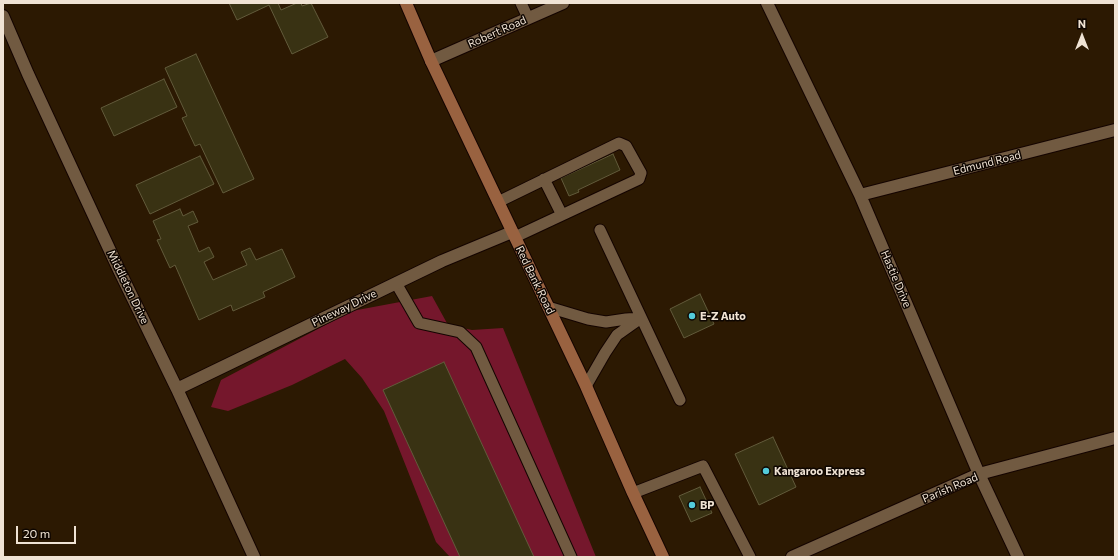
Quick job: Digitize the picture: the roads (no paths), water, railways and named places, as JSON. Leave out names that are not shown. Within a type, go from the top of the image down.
[{"type":"main road","name":"Red Bank Road","points":[[406,3],[431,61],[586,386],[663,557]]},
{"type":"street","name":"Robert Road","points":[[431,61],[563,3]]},
{"type":"street","name":"Hastie Drive","points":[[767,3],[860,195],[980,474],[1018,557]]},
{"type":"street","name":"Middleton Drive","points":[[3,16],[31,81],[177,389],[254,557]]},
{"type":"street","name":"Edmund Road","points":[[860,195],[1115,130]]},
{"type":"street","name":"Pineway Drive","points":[[177,389],[442,261],[513,235]]},
{"type":"street","name":"Parish Road","points":[[792,557],[980,474],[1115,438]]},
{"type":"lane","points":[[521,3],[528,18]]},
{"type":"lane","points":[[498,202],[619,143],[626,146],[641,173],[639,179],[562,215],[513,235]]},
{"type":"lane","points":[[544,179],[562,215]]},
{"type":"lane","points":[[600,230],[680,400]]},
{"type":"lane","points":[[396,283],[419,323],[460,332],[476,346],[571,557]]},
{"type":"lane","points":[[548,307],[588,319],[606,322],[641,318]]},
{"type":"lane","points":[[586,386],[604,353],[617,335],[641,318]]},
{"type":"lane","points":[[633,493],[703,466],[750,557]]},
{"type":"place","name":"E-Z Auto","points":[[692,316]]},
{"type":"place","name":"Kangaroo Express","points":[[766,471]]},
{"type":"place","name":"BP","points":[[692,505]]}]
